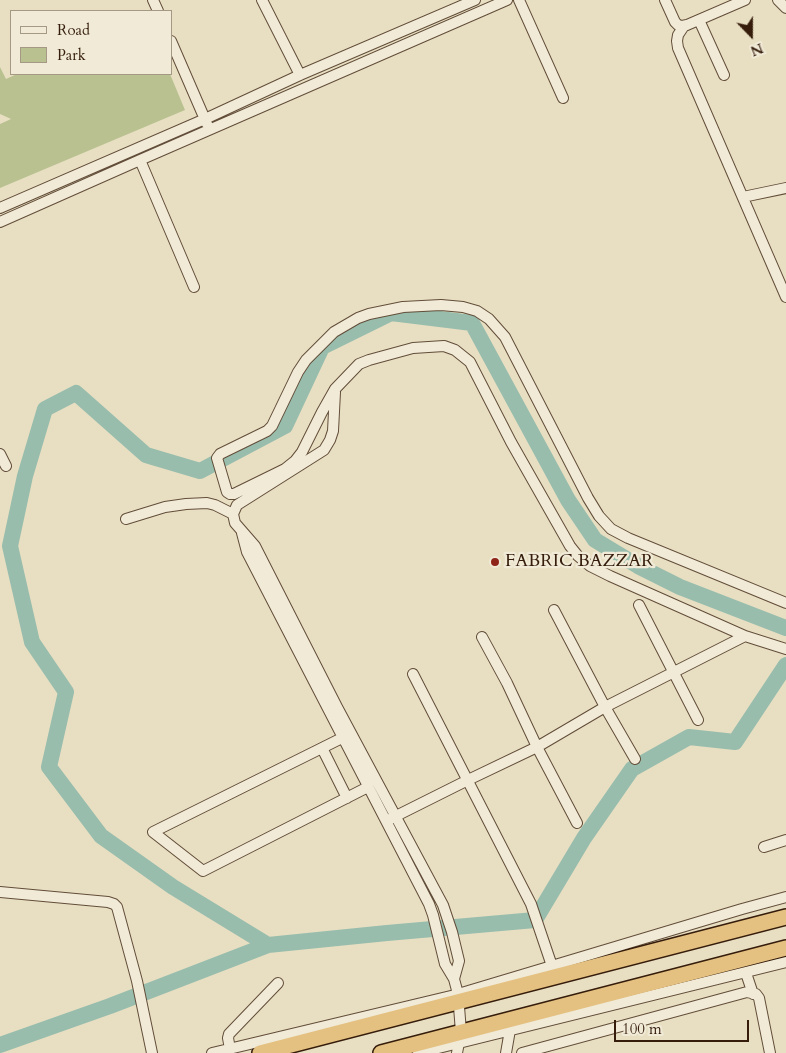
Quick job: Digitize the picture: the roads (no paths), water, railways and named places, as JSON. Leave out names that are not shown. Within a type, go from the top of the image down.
[{"type":"highway","points":[[260,1053],[459,998],[585,969],[786,917]]},
{"type":"highway","points":[[381,1053],[461,1037],[614,993],[770,952],[786,958]]},
{"type":"highway","points":[[585,969],[592,955]]},
{"type":"highway","points":[[614,993],[636,999]]},
{"type":"street","points":[[262,0],[300,75]]},
{"type":"street","points":[[0,208],[475,0]]},
{"type":"street","points":[[0,222],[507,0]]},
{"type":"street","points":[[519,0],[563,98]]},
{"type":"street","points":[[665,0],[675,22],[678,25],[684,26],[745,0]]},
{"type":"street","points":[[778,0],[786,8]]},
{"type":"street","points":[[699,20],[724,75]]},
{"type":"street","points":[[684,26],[678,35],[678,48],[786,297]]},
{"type":"street","points":[[172,43],[210,129]]},
{"type":"street","points":[[140,160],[194,287]]},
{"type":"street","points":[[743,197],[786,188]]},
{"type":"street","points":[[785,649],[745,636],[610,576],[590,566],[578,556],[570,546],[512,442],[470,362],[455,350],[444,346],[412,348],[359,364],[335,388],[302,452],[285,469],[234,494],[230,494],[227,492],[217,458],[220,454],[267,431],[272,426],[298,372],[306,360],[334,332],[358,318],[403,307],[441,305],[476,310],[490,319],[505,337],[588,498],[610,529],[786,603]]},
{"type":"street","points":[[335,388],[333,432],[324,450],[237,505],[233,514],[235,522],[255,546],[337,707],[443,905],[459,961],[454,978]]},
{"type":"street","points":[[0,454],[6,466]]},
{"type":"street","points":[[126,519],[165,507],[207,503],[233,514]]},
{"type":"street","points":[[241,530],[246,552],[429,904],[445,964],[454,978],[459,998],[461,1037],[457,1053]]},
{"type":"street","points":[[639,605],[698,720]]},
{"type":"street","points":[[554,610],[635,759]]},
{"type":"street","points":[[386,821],[537,747],[606,707],[745,636]]},
{"type":"street","points":[[482,637],[577,823]]},
{"type":"street","points":[[413,674],[531,904],[552,966]]},
{"type":"street","points":[[342,738],[154,832],[203,871],[368,787]]},
{"type":"street","points":[[322,748],[346,798]]},
{"type":"street","points":[[764,847],[786,840]]},
{"type":"street","points":[[0,892],[114,904],[117,908],[137,981],[152,1053]]},
{"type":"street","points":[[212,1053],[459,998],[552,966],[786,897]]},
{"type":"street","points":[[418,1053],[461,1037],[510,1030],[746,973],[786,958]]},
{"type":"street","points":[[746,973],[753,994]]},
{"type":"street","points":[[230,1049],[229,1034],[278,983]]},
{"type":"street","points":[[522,1053],[747,992],[756,994],[759,998],[770,1053]]},
{"type":"street","points":[[506,1053],[510,1030]]},
{"type":"waterway","points":[[0,1045],[110,1006],[268,945],[173,887],[101,836],[49,767],[66,692],[32,642],[10,546],[25,476],[45,409],[76,393],[146,455],[200,471],[285,426],[322,347],[391,313],[472,323],[568,500],[595,540],[638,566],[680,587],[786,628]]},
{"type":"waterway","points":[[268,945],[535,920],[584,838],[632,769],[689,737],[735,742],[786,665]]},
{"type":"place","name":"FABRIC BAZZAR","points":[[495,562]]}]
